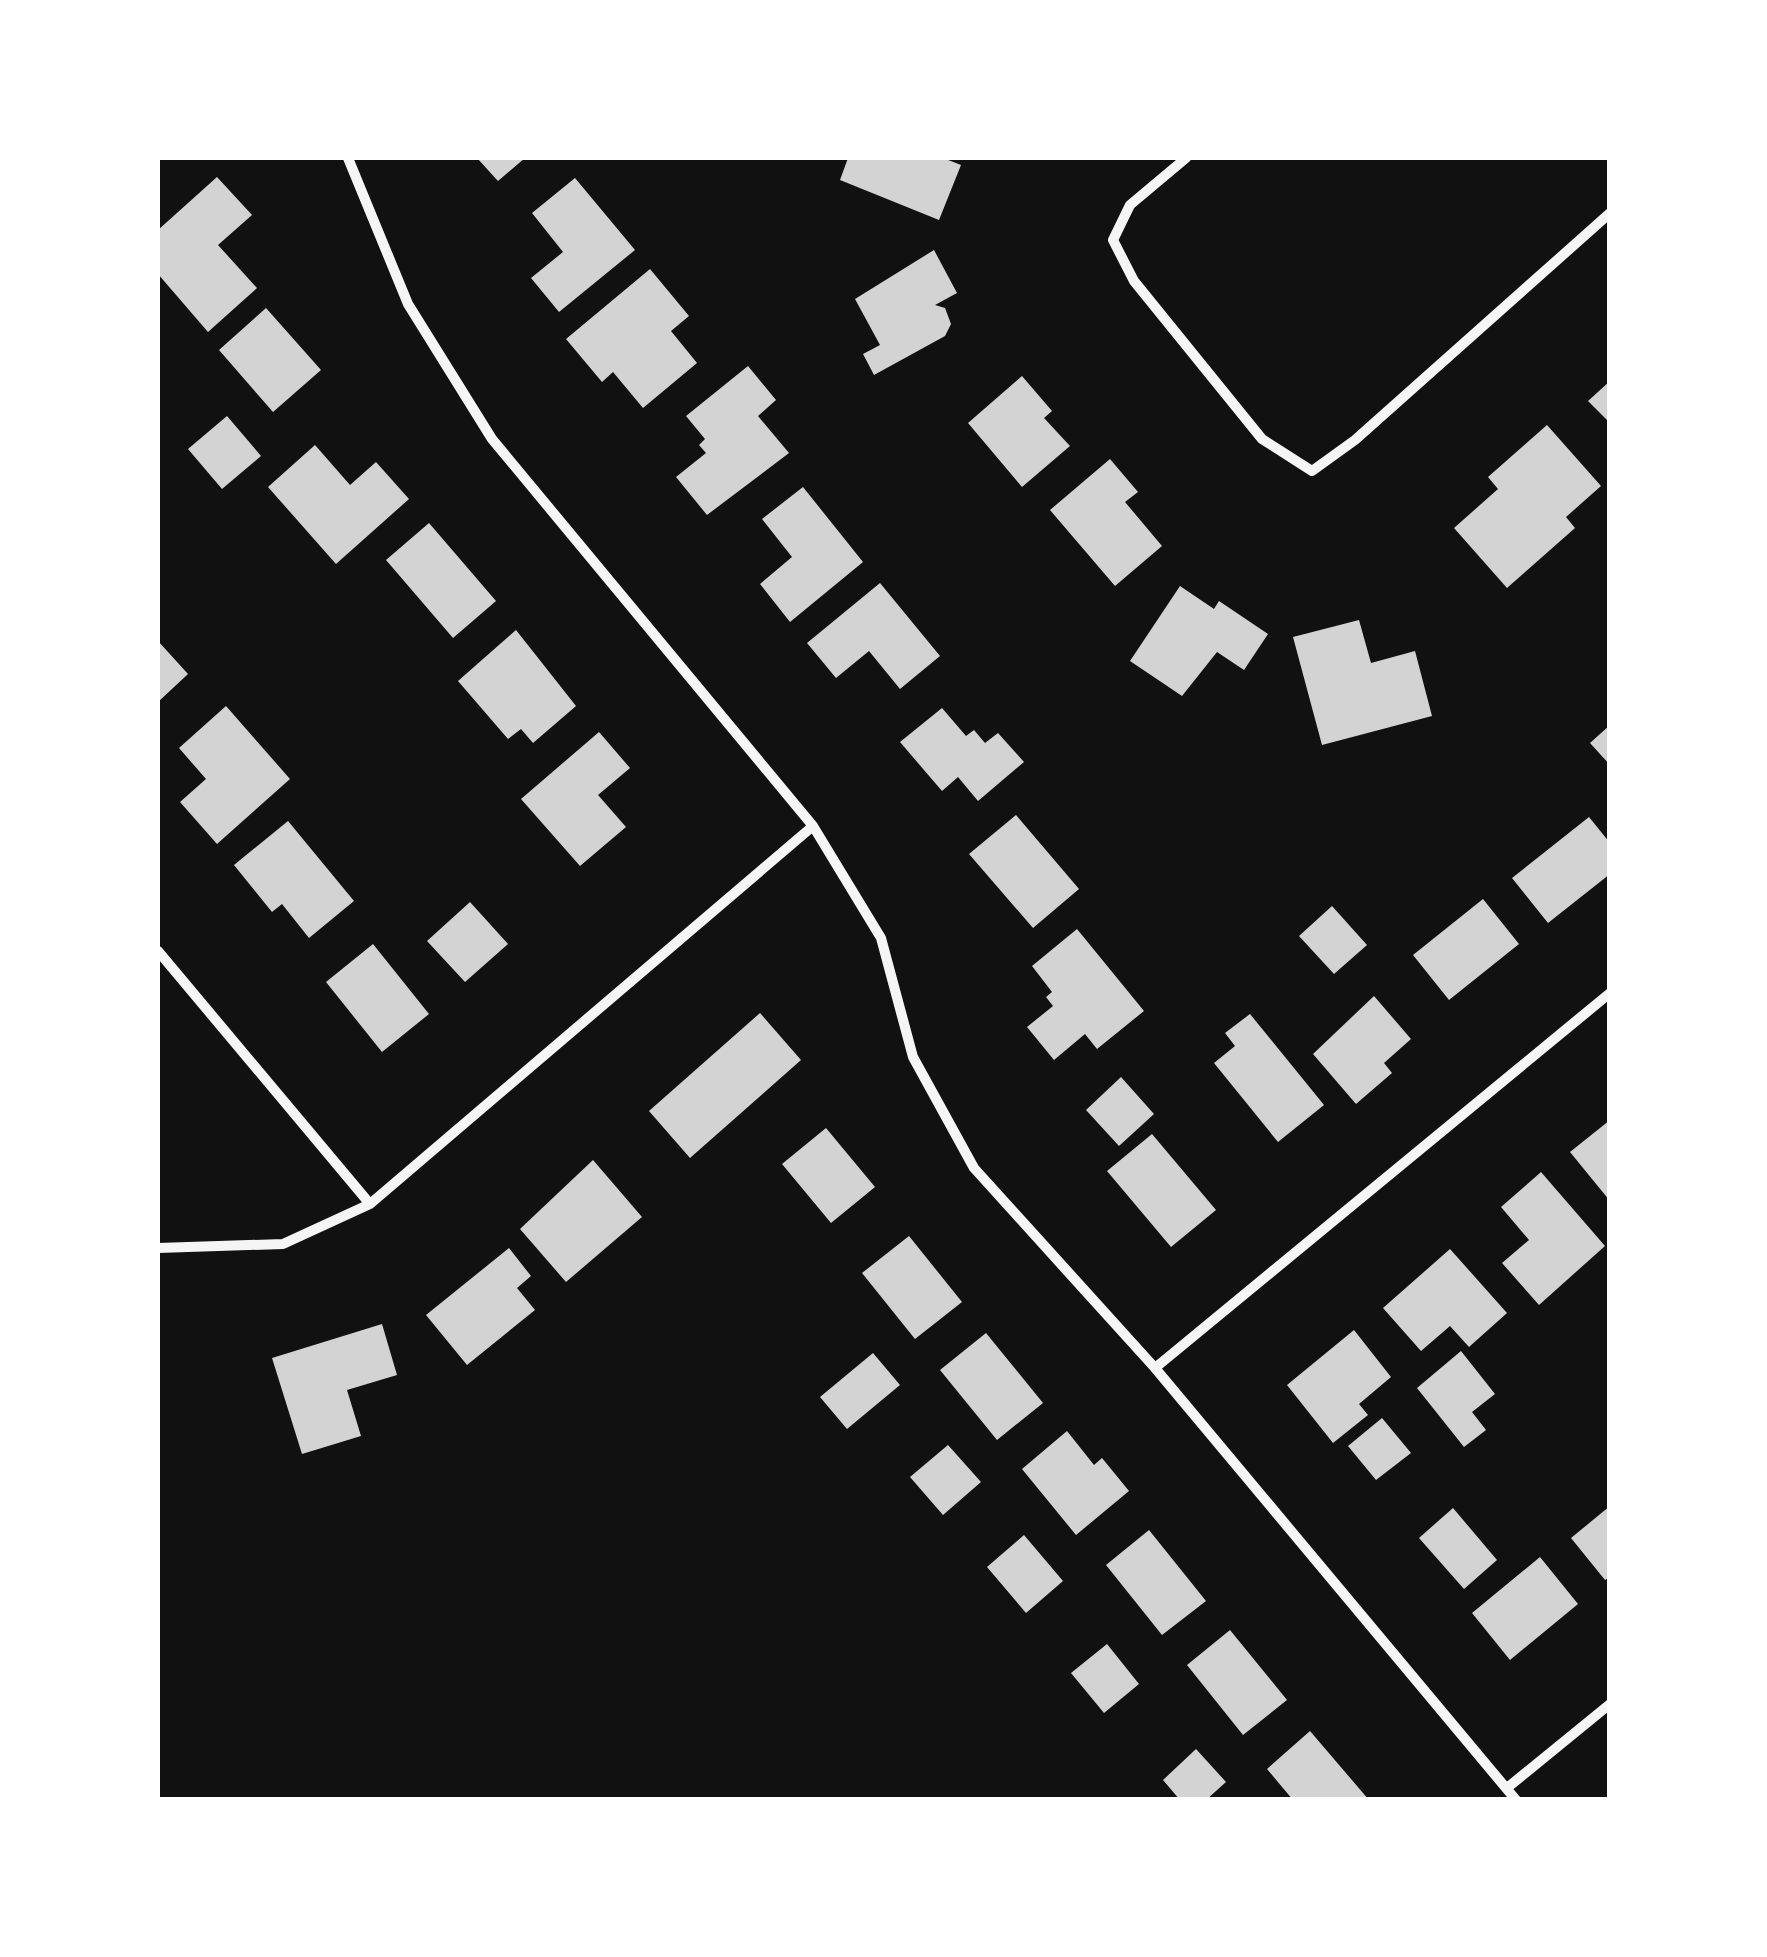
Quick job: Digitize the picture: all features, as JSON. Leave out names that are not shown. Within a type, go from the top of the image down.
[{"type":"street","points":[[348,158],[408,304],[492,440],[813,826],[881,938],[913,1057],[974,1168],[1155,1368],[1516,1800]]},
{"type":"street","points":[[1186,158],[1130,205],[1113,240],[1134,281],[1262,440],[1312,471],[1355,440],[1610,214]]},
{"type":"street","points":[[158,1248],[283,1244],[370,1204],[813,826]]},
{"type":"street","points":[[158,951],[370,1204]]},
{"type":"street","points":[[1155,1368],[1610,993]]},
{"type":"street","points":[[1506,1788],[1610,1704]]},
{"type":"building","points":[[477,158],[525,158],[498,181]]},
{"type":"building","points":[[848,158],[943,158],[961,165],[939,220],[840,180]]},
{"type":"building","points":[[217,177],[252,215],[218,245],[257,288],[208,332],[158,274],[158,230]]},
{"type":"building","points":[[575,178],[635,250],[559,312],[531,278],[563,252],[532,213]]},
{"type":"building","points":[[934,250],[957,293],[935,305],[945,308],[951,324],[945,336],[874,375],[863,354],[880,345],[855,299]]},
{"type":"building","points":[[650,269],[689,316],[671,331],[697,363],[643,408],[613,372],[602,382],[566,339]]},
{"type":"building","points":[[266,308],[321,370],[273,412],[219,350]]},
{"type":"building","points":[[748,366],[776,400],[758,416],[789,453],[707,515],[676,477],[706,453],[699,445],[705,439],[686,416]]},
{"type":"building","points":[[1022,376],[1052,411],[1044,418],[1070,446],[1022,487],[968,423]]},
{"type":"building","points":[[1610,381],[1610,423],[1588,401]]},
{"type":"building","points":[[227,416],[261,456],[222,489],[188,449]]},
{"type":"building","points":[[1547,425],[1601,486],[1566,517],[1575,528],[1507,588],[1454,528],[1498,489],[1488,477]]},
{"type":"building","points":[[315,445],[350,485],[376,462],[409,499],[336,564],[268,487]]},
{"type":"building","points":[[1110,459],[1138,492],[1125,502],[1162,546],[1115,586],[1050,510]]},
{"type":"building","points":[[803,487],[863,562],[790,622],[760,584],[792,557],[762,519]]},
{"type":"building","points":[[429,523],[496,601],[453,638],[386,560]]},
{"type":"building","points":[[880,583],[940,656],[900,689],[869,651],[836,678],[807,643]]},
{"type":"building","points":[[1180,586],[1214,609],[1219,601],[1268,634],[1244,670],[1217,652],[1182,696],[1130,661]]},
{"type":"building","points":[[1359,620],[1371,663],[1415,651],[1432,716],[1322,745],[1293,637]]},
{"type":"building","points":[[516,630],[576,706],[533,743],[521,729],[508,739],[458,681]]},
{"type":"building","points":[[158,641],[188,674],[158,702]]},
{"type":"building","points":[[226,706],[290,779],[217,844],[180,802],[206,779],[179,748]]},
{"type":"building","points":[[942,708],[966,736],[974,730],[985,743],[998,733],[1024,762],[978,801],[958,777],[942,791],[900,742]]},
{"type":"building","points":[[1610,725],[1610,765],[1590,743]]},
{"type":"building","points":[[599,732],[630,768],[598,795],[626,827],[580,866],[521,799]]},
{"type":"building","points":[[1016,815],[1079,889],[1033,928],[969,854]]},
{"type":"building","points":[[1589,817],[1610,843],[1610,874],[1548,923],[1512,878]]},
{"type":"building","points":[[288,821],[354,901],[309,938],[282,904],[272,912],[234,865]]},
{"type":"building","points":[[1483,899],[1519,944],[1449,1000],[1413,955]]},
{"type":"building","points":[[470,902],[508,944],[465,982],[427,941]]},
{"type":"building","points":[[1332,906],[1367,945],[1334,974],[1299,936]]},
{"type":"building","points":[[1077,929],[1144,1011],[1097,1049],[1085,1034],[1054,1060],[1027,1027],[1053,1006],[1046,997],[1052,992],[1032,966]]},
{"type":"building","points":[[373,944],[429,1014],[382,1052],[326,982]]},
{"type":"building","points":[[1374,996],[1411,1039],[1384,1063],[1392,1073],[1356,1104],[1313,1054]]},
{"type":"building","points":[[760,1013],[801,1060],[690,1158],[649,1111]]},
{"type":"building","points":[[1250,1014],[1324,1105],[1278,1142],[1214,1063],[1235,1046],[1225,1033]]},
{"type":"building","points":[[1121,1077],[1154,1114],[1119,1146],[1086,1110]]},
{"type":"building","points":[[1610,1120],[1610,1201],[1570,1152]]},
{"type":"building","points":[[826,1128],[875,1187],[831,1223],[782,1164]]},
{"type":"building","points":[[1152,1134],[1216,1210],[1171,1247],[1107,1171]]},
{"type":"building","points":[[593,1160],[642,1217],[566,1282],[520,1229]]},
{"type":"building","points":[[1541,1172],[1605,1246],[1539,1305],[1502,1263],[1529,1240],[1501,1207]]},
{"type":"building","points":[[909,1236],[962,1302],[915,1339],[862,1273]]},
{"type":"building","points":[[509,1248],[531,1276],[517,1288],[535,1310],[467,1365],[426,1315]]},
{"type":"building","points":[[1450,1249],[1507,1313],[1469,1347],[1450,1326],[1421,1351],[1383,1308]]},
{"type":"building","points":[[382,1324],[397,1375],[347,1390],[361,1436],[302,1454],[272,1358]]},
{"type":"building","points":[[1354,1330],[1391,1377],[1359,1404],[1368,1415],[1333,1443],[1287,1385]]},
{"type":"building","points":[[986,1333],[1043,1403],[997,1440],[940,1370]]},
{"type":"building","points":[[1461,1351],[1495,1394],[1472,1412],[1486,1430],[1464,1447],[1417,1388]]},
{"type":"building","points":[[873,1353],[900,1385],[847,1429],[820,1397]]},
{"type":"building","points":[[1382,1418],[1411,1453],[1376,1480],[1348,1446]]},
{"type":"building","points":[[1067,1431],[1094,1465],[1102,1458],[1129,1491],[1076,1535],[1022,1469]]},
{"type":"building","points":[[948,1445],[981,1482],[943,1515],[910,1477]]},
{"type":"building","points":[[1610,1506],[1610,1577],[1605,1580],[1571,1538]]},
{"type":"building","points":[[1453,1508],[1497,1560],[1464,1589],[1419,1538]]},
{"type":"building","points":[[1149,1530],[1206,1601],[1162,1635],[1106,1565]]},
{"type":"building","points":[[1024,1535],[1063,1581],[1026,1613],[987,1567]]},
{"type":"building","points":[[1540,1557],[1578,1604],[1510,1660],[1472,1613]]},
{"type":"building","points":[[1230,1630],[1287,1700],[1243,1735],[1187,1665]]},
{"type":"building","points":[[1107,1644],[1139,1684],[1104,1713],[1071,1673]]},
{"type":"building","points":[[1310,1731],[1369,1800],[1293,1800],[1267,1769]]},
{"type":"building","points":[[1196,1749],[1226,1782],[1206,1800],[1180,1800],[1163,1780]]}]
